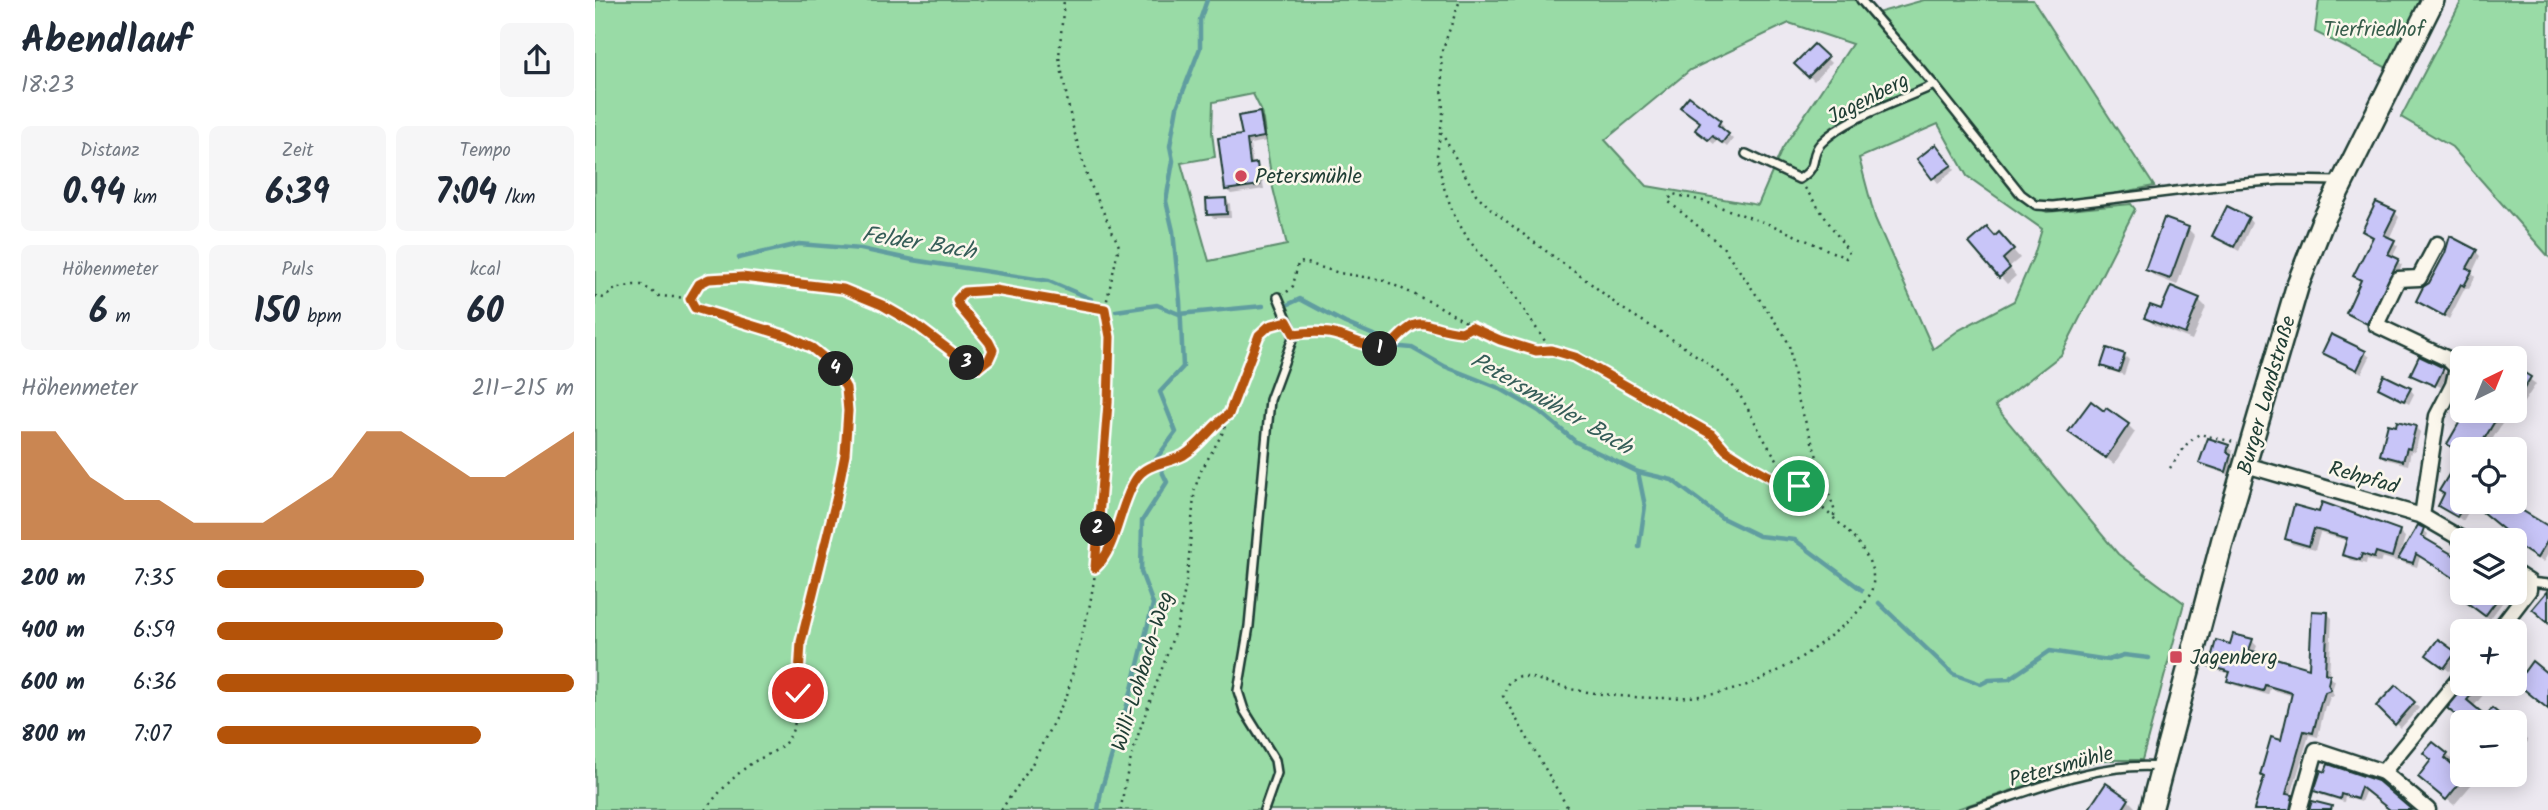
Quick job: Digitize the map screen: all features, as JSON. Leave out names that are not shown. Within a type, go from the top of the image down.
[{"type":"main road","name":"Burger Landstraße","points":[[2151,810],[2223,539],[2298,284],[2322,223],[2433,0]]},
{"type":"street","points":[[2422,516],[2437,416],[2453,385],[2457,368],[2448,359],[2377,325],[2398,279],[2419,278],[2437,244]]},
{"type":"street","name":"Rehpfad","points":[[2246,464],[2422,516],[2450,532]]},
{"type":"street","points":[[2507,619],[2526,596],[2529,582]]},
{"type":"street","points":[[2383,772],[2450,690]]},
{"type":"street","points":[[2298,810],[2316,750],[2383,772],[2428,810]]},
{"type":"lane","name":"Jagenberg","points":[[1861,0],[1934,85],[2021,194],[2036,205],[2053,206],[2282,180],[2342,181]]},
{"type":"lane","name":"Jagenberg","points":[[1799,179],[1813,167],[1821,143],[1839,130],[1934,85]]},
{"type":"lane","points":[[1746,154],[1799,179]]},
{"type":"lane","points":[[1264,810],[1277,773],[1276,768],[1268,748],[1249,722],[1238,691],[1250,613],[1270,400],[1294,334],[1278,297]]},
{"type":"lane","points":[[2529,582],[2548,584]]},
{"type":"lane","name":"Petersmühle","points":[[1971,810],[2105,769],[2136,765],[2162,767]]},
{"type":"path","points":[[1001,810],[1030,768],[1067,695],[1090,604],[1108,403],[1110,337],[1105,309],[1119,246],[1088,179],[1072,124],[1059,57],[1064,0]]},
{"type":"path","points":[[1460,0],[1441,54],[1443,113],[1438,148],[1439,169],[1454,215],[1468,239],[1516,298],[1551,350]]},
{"type":"path","points":[[1441,132],[1476,194],[1506,221],[1628,312],[1667,334],[1731,384],[1775,458],[1863,550],[1870,562],[1873,585],[1869,596],[1842,626],[1815,649],[1741,687],[1686,696],[1598,694],[1520,676],[1509,681],[1503,696],[1569,810]]},
{"type":"path","points":[[1799,179],[1848,251],[1846,258],[1774,226],[1703,201],[1673,194],[1668,201],[1723,247],[1785,336],[1789,345],[1797,396],[1835,512],[1833,519]]},
{"type":"path","points":[[1278,297],[1293,286],[1295,268],[1298,263],[1304,262],[1383,280],[1437,305],[1471,327],[1510,343],[1536,351],[1551,350],[1575,357],[1713,435],[1726,450],[1751,466],[1783,484],[1799,486]]},
{"type":"path","points":[[705,810],[733,778],[786,743],[792,733],[796,717],[801,642],[836,500],[845,454],[848,411],[843,381],[825,357],[787,336],[700,311],[692,305],[690,299],[699,284],[709,279],[742,277],[843,289],[882,305],[915,324],[972,367],[979,367],[989,359],[993,350],[959,306],[957,300],[964,292],[995,290],[1105,309]]},
{"type":"path","points":[[595,296],[604,298],[615,289],[642,285],[654,295],[690,299]]},
{"type":"path","name":"Willi-Lohbach-Weg","points":[[1121,810],[1139,729],[1181,609],[1195,488],[1201,471],[1222,434],[1259,335],[1269,326],[1287,321]]},
{"type":"path","points":[[1294,334],[1329,332],[1387,350],[1413,324],[1430,324],[1462,332],[1471,327]]},
{"type":"path","points":[[1095,568],[1102,563],[1127,496],[1140,473],[1187,453],[1229,414]]},
{"type":"path","points":[[2170,468],[2187,444],[2199,434],[2239,444]]},
{"type":"green space","points":[[595,0],[1855,0],[1937,95],[2018,199],[2047,212],[2131,204],[2135,209],[2061,355],[1995,406],[2118,554],[2184,603],[2142,760],[2100,760],[1954,810],[595,810]],"holes":[[[1789,23],[1852,44],[1782,149],[1758,205],[1647,186],[1605,140],[1690,70]],[[1253,94],[1261,110],[1273,188],[1287,245],[1209,261],[1181,163],[1215,157],[1213,102]],[[1938,124],[1967,176],[2042,229],[2014,301],[1959,330],[1933,349],[1875,218],[1859,158]]]},
{"type":"green space","points":[[1924,0],[2033,0],[2154,186],[2053,206],[2036,204],[2021,194],[1877,13]]},
{"type":"green space","name":"Tierfriedhof","points":[[2319,0],[2422,0],[2387,68],[2315,32]]},
{"type":"green space","points":[[2462,0],[2548,0],[2548,256],[2452,147],[2401,117]]},
{"type":"building","points":[[1814,44],[1828,57],[1808,77],[1794,64]]},
{"type":"building","points":[[1689,96],[1721,120],[1718,125],[1729,134],[1722,143],[1712,136],[1708,140],[1695,130],[1700,122],[1680,107]]},
{"type":"building","points":[[1260,112],[1264,137],[1247,140],[1250,164],[1257,163],[1260,185],[1225,190],[1218,138],[1242,135],[1238,116]]},
{"type":"building","points":[[1936,144],[1952,165],[1932,179],[1917,159]]},
{"type":"building","points":[[1226,198],[1227,214],[1207,215],[1206,199]]},
{"type":"building","points":[[2376,202],[2396,211],[2384,235],[2395,240],[2388,254],[2399,259],[2367,324],[2346,313],[2361,280],[2353,276],[2373,237],[2362,231]]},
{"type":"building","points":[[2227,206],[2249,217],[2234,247],[2212,236]]},
{"type":"building","points":[[2164,218],[2189,227],[2170,279],[2145,270]]},
{"type":"building","points":[[1987,227],[1995,236],[1999,232],[2014,249],[2003,259],[2010,268],[1999,278],[1969,243]]},
{"type":"building","points":[[2450,236],[2477,250],[2467,268],[2472,271],[2464,286],[2461,284],[2444,316],[2416,301],[2445,253]]},
{"type":"building","points":[[2171,286],[2200,298],[2185,334],[2144,318],[2150,305],[2161,309]]},
{"type":"building","points":[[2331,334],[2366,351],[2357,370],[2322,353]]},
{"type":"building","points":[[2107,348],[2125,354],[2119,372],[2101,366]]},
{"type":"building","points":[[2419,356],[2444,368],[2435,386],[2410,375]]},
{"type":"building","points":[[2384,375],[2411,388],[2404,401],[2378,388]]},
{"type":"building","points":[[2091,401],[2129,424],[2106,458],[2068,432]]},
{"type":"building","points":[[2397,421],[2416,426],[2410,449],[2407,448],[2403,461],[2380,455],[2388,424],[2396,426]]},
{"type":"building","points":[[2459,424],[2493,424],[2485,437],[2451,437]]},
{"type":"building","points":[[2208,438],[2229,445],[2227,452],[2231,454],[2226,472],[2199,463]]},
{"type":"building","points":[[2450,473],[2450,513],[2438,506],[2444,494],[2439,491]]},
{"type":"building","points":[[2322,502],[2400,530],[2392,557],[2376,552],[2374,558],[2362,554],[2360,560],[2342,555],[2347,538],[2314,529],[2309,546],[2285,539],[2294,505],[2319,512]]},
{"type":"building","points":[[2527,513],[2548,526],[2548,540],[2537,558],[2527,552],[2527,528],[2502,528],[2485,514]]},
{"type":"building","points":[[2418,525],[2424,528],[2421,536],[2450,553],[2450,575],[2416,554],[2413,563],[2398,559]]},
{"type":"building","points":[[2548,590],[2548,623],[2532,609]]},
{"type":"building","points":[[2470,605],[2493,605],[2485,616]]},
{"type":"building","points":[[2312,611],[2328,612],[2325,673],[2330,675],[2328,684],[2331,690],[2325,692],[2313,733],[2304,731],[2286,794],[2293,795],[2290,810],[2254,810],[2264,777],[2260,775],[2271,737],[2281,740],[2292,693],[2265,685],[2263,691],[2227,681],[2230,672],[2209,666],[2216,640],[2230,644],[2233,634],[2253,639],[2249,650],[2309,668]]},
{"type":"building","points":[[2438,639],[2450,648],[2450,660],[2444,668],[2426,655]]},
{"type":"building","points":[[2532,661],[2548,674],[2548,709],[2527,692],[2527,668]]},
{"type":"building","points":[[2396,685],[2415,702],[2395,725],[2376,706]]},
{"type":"building","points":[[2457,696],[2470,696],[2467,700],[2479,710],[2450,710],[2447,708]]},
{"type":"building","points":[[2433,742],[2448,754],[2445,758],[2450,762],[2450,787],[2456,787],[2446,800],[2418,777],[2431,760],[2423,753]]},
{"type":"building","points":[[2328,764],[2378,781],[2412,810],[2390,810],[2361,787],[2357,799],[2341,794],[2340,799],[2314,791],[2321,770],[2325,772]]},
{"type":"building","points":[[2106,783],[2129,799],[2122,810],[2088,810]]},
{"type":"building","points":[[2312,801],[2332,806],[2331,810],[2309,810]]},
{"type":"waterway","points":[[1098,810],[1153,604],[1141,572],[1142,521],[1167,482],[1156,459],[1176,432],[1160,392],[1183,367],[1173,231],[1166,201],[1173,161],[1170,146],[1177,107],[1200,48],[1200,20],[1207,0]]},
{"type":"waterway","name":"Felder Bach","points":[[739,258],[799,244],[861,249],[913,260],[1049,281],[1091,299]]},
{"type":"waterway","name":"Petersmühler Bach","points":[[1289,304],[1300,299],[1391,346],[1412,348],[1444,366],[1499,388],[1539,411],[1576,442],[1638,472],[1672,480],[1722,518],[1759,536],[1795,540],[1862,590]]},
{"type":"waterway","name":"Petersmühler Bach","points":[[1116,311],[1157,305],[1179,314],[1263,306]]},
{"type":"waterway","points":[[1638,472],[1645,506],[1639,547]]},
{"type":"waterway","name":"Petersmühler Bach","points":[[1879,603],[1953,674],[1981,684],[1989,680],[2009,679],[2050,651],[2108,660],[2124,655],[2149,658]]},
{"type":"place","name":"Petersmühle","points":[[1241,176]]},
{"type":"place","name":"Jagenberg","points":[[2176,657]]},
{"type":"route","points":[[798,693],[801,642],[845,454],[848,411],[846,388],[834,366],[812,348],[758,326],[695,308],[690,299],[699,284],[709,279],[772,279],[843,289],[882,305],[915,324],[972,367],[979,367],[989,359],[993,350],[959,306],[957,300],[964,292],[995,290],[1105,309],[1110,337],[1108,403],[1095,568],[1102,563],[1127,496],[1140,473],[1187,453],[1229,414],[1259,335],[1269,326],[1287,321],[1294,334],[1317,331],[1336,333],[1384,350],[1413,324],[1425,323],[1453,332],[1467,331],[1471,327],[1500,340],[1536,351],[1561,352],[1616,379],[1713,435],[1726,450],[1765,474],[1783,484],[1799,486]]}]
